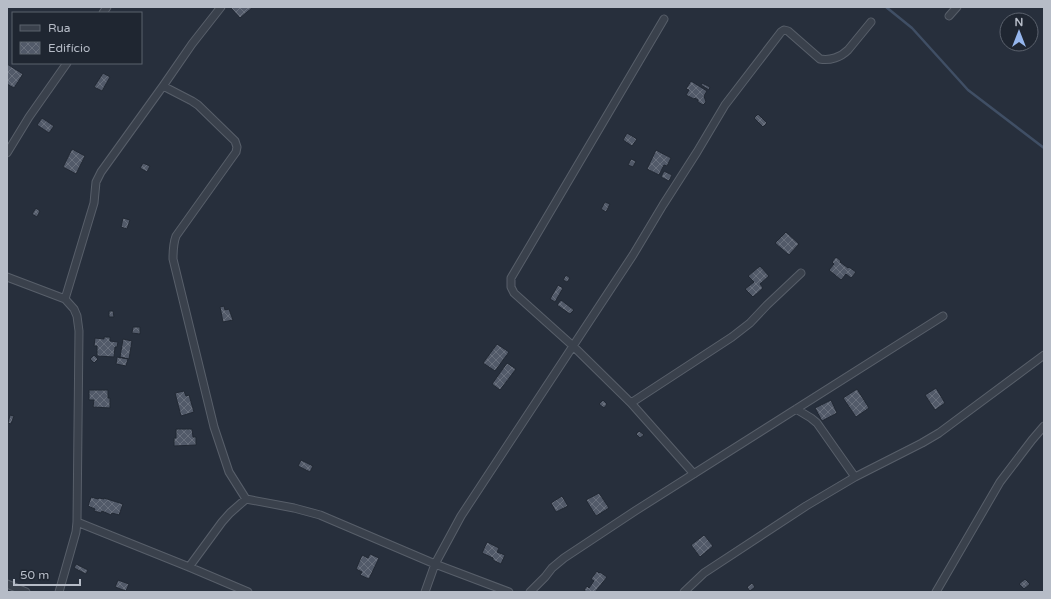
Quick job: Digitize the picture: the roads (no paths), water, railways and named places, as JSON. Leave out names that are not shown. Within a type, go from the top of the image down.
[{"type":"street","points":[[65,299],[94,203],[96,182],[101,172],[192,44],[221,7]]},
{"type":"street","points":[[949,16],[957,7]]},
{"type":"street","points":[[664,18],[511,278],[511,287],[514,293],[573,346],[631,403],[694,474]]},
{"type":"street","points":[[425,592],[435,564],[461,516],[633,255],[725,105],[781,32],[784,30],[788,31],[820,59],[824,60],[840,56],[848,50],[871,22]]},
{"type":"street","points":[[7,153],[29,117],[66,64]]},
{"type":"street","points":[[163,86],[192,101],[235,141],[237,147],[236,152],[176,236],[173,243],[173,259],[214,428],[229,472],[246,499],[306,510],[435,564],[509,592]]},
{"type":"street","points":[[631,403],[732,337],[750,323],[802,273]]},
{"type":"street","points":[[7,277],[65,299],[74,309],[79,331],[77,522],[76,532],[59,592]]},
{"type":"street","points":[[530,592],[552,568],[564,558],[944,316]]},
{"type":"street","points":[[684,592],[704,573],[806,506],[855,477],[939,433],[1044,355]]},
{"type":"street","points":[[796,409],[811,418],[816,423],[855,477]]},
{"type":"street","points":[[936,592],[1000,482],[1044,426]]},
{"type":"street","points":[[189,566],[222,522],[246,499]]},
{"type":"street","points":[[77,522],[189,566],[248,592]]},
{"type":"street","points":[[7,584],[26,592]]},
{"type":"waterway","points":[[886,7],[912,28],[968,90],[1044,148]]}]
